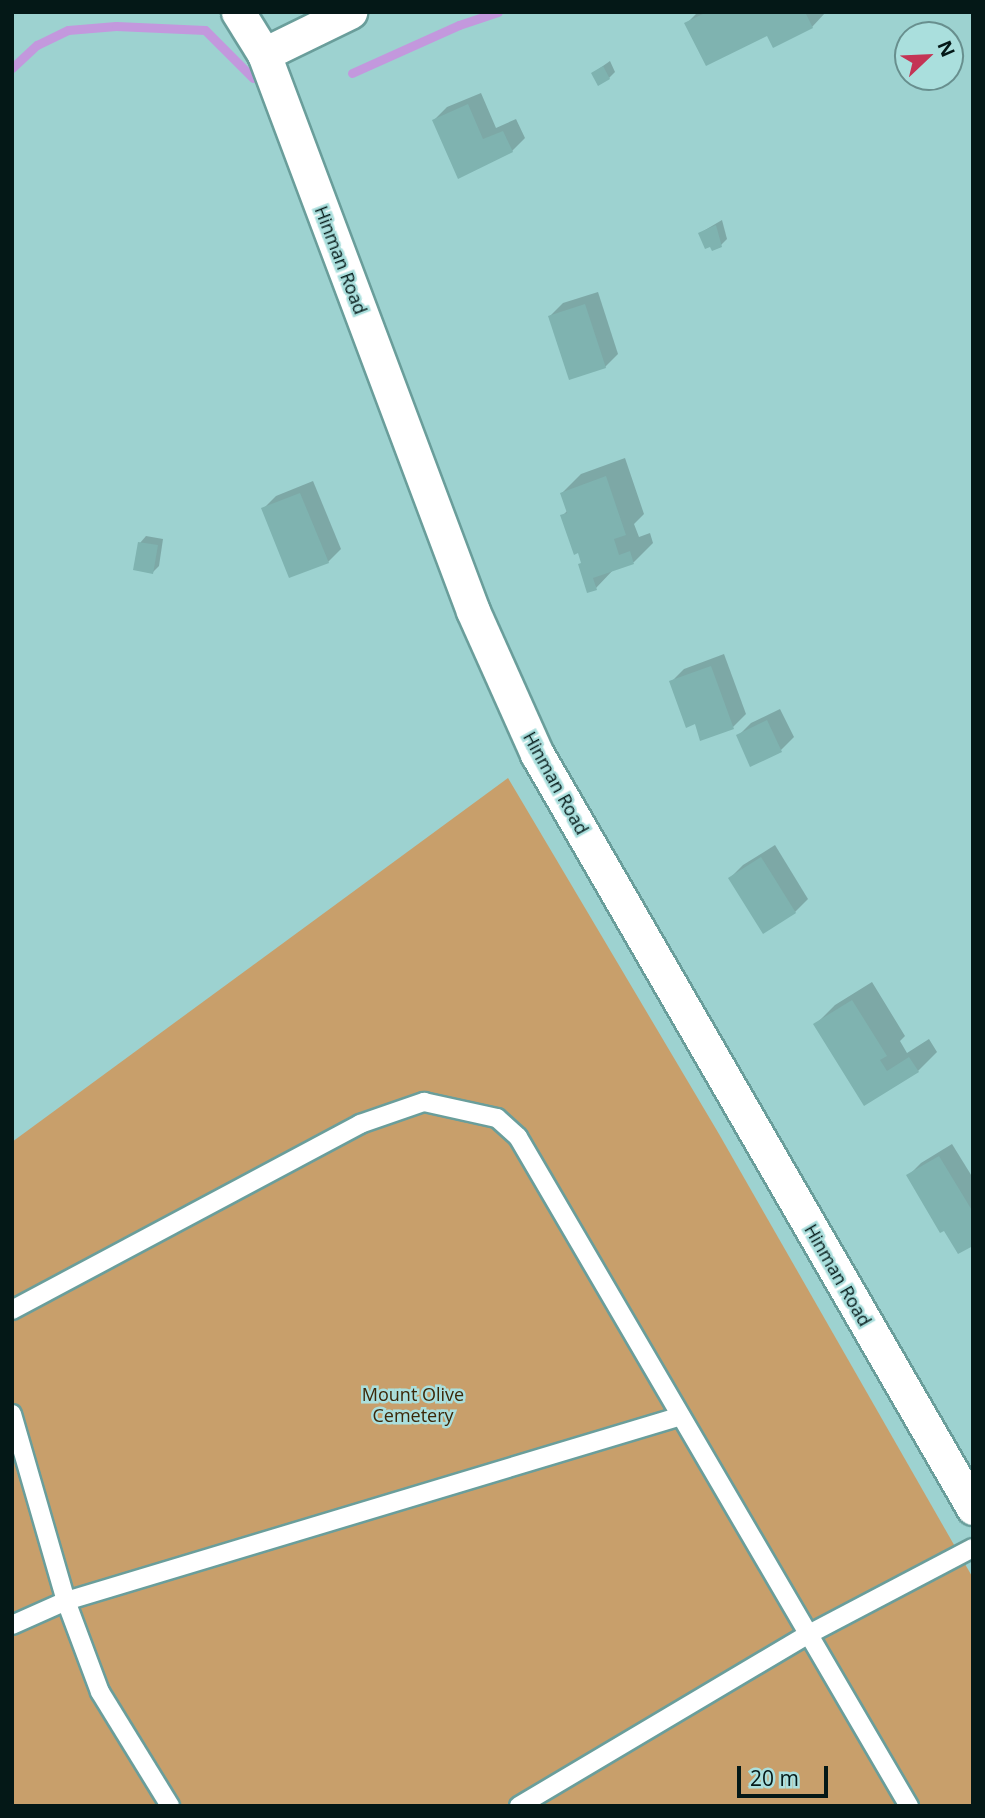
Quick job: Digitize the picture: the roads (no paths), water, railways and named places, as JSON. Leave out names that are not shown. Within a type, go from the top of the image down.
[{"type":"street","name":"Hinman Road","points":[[238,12],[264,54],[473,611],[537,754],[973,1508]]},
{"type":"street","points":[[264,54],[350,12]]},
{"type":"lane","points":[[12,1310],[360,1124],[424,1102],[497,1118],[518,1137],[909,1806]]},
{"type":"lane","points":[[12,1414],[66,1601],[100,1692],[170,1806]]},
{"type":"lane","points":[[12,1625],[66,1601],[681,1416]]},
{"type":"lane","points":[[519,1806],[809,1634],[973,1548]]},
{"type":"waterway","points":[[352,73],[459,25],[498,12]]},
{"type":"waterway","points":[[12,68],[37,45],[68,30],[116,26],[205,30],[253,78]]},
{"type":"park label","name":"Mount Olive Cemetery","points":[[413,1405]]}]
